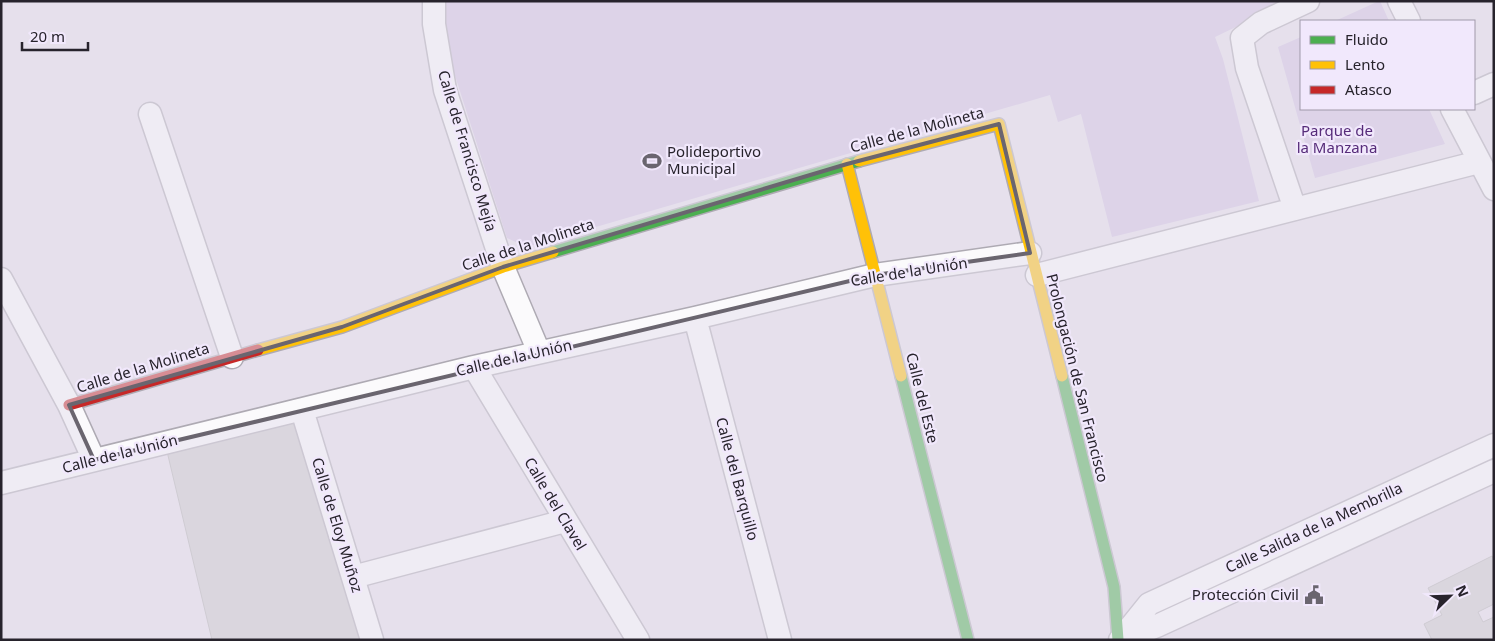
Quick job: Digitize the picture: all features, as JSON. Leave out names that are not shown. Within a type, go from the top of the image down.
[{"type":"street","name":"Calle de Francisco Mejía","points":[[434,1],[434,24],[445,90],[503,267],[539,352]]},
{"type":"street","points":[[1295,209],[1248,68],[1242,38],[1261,23],[1308,1]]},
{"type":"street","points":[[1399,1],[1408,20]]},
{"type":"street","points":[[1475,93],[1494,84]]},
{"type":"street","points":[[1453,110],[1494,189]]},
{"type":"street","points":[[150,114],[232,357]]},
{"type":"street","name":"Calle de la Molineta","points":[[69,405],[342,327],[503,267],[847,164],[999,124]]},
{"type":"street","name":"Prolongación de San Francisco","points":[[999,124],[1114,587],[1120,640]]},
{"type":"street","points":[[1037,275],[1479,162]]},
{"type":"street","name":"Calle del Este","points":[[847,164],[968,640]]},
{"type":"street","name":"Calle de la Unión","points":[[1,483],[474,367],[695,318],[875,275],[1030,253]]},
{"type":"street","points":[[1,279],[69,405],[94,460]]},
{"type":"street","name":"Calle del Barquillo","points":[[695,318],[780,640]]},
{"type":"street","name":"Calle del Clavel","points":[[474,367],[638,640]]},
{"type":"street","name":"Calle de Eloy Muñoz","points":[[302,410],[372,640]]},
{"type":"street","name":"Calle Salida de la Membrilla","points":[[1120,640],[1149,604],[1494,445]]},
{"type":"street","name":"Calle Salida de la Membrilla","points":[[1120,640],[1159,625],[1494,471]]},
{"type":"street","points":[[353,577],[565,521]]},
{"type":"highlighted area","points":[[999,124],[1030,253],[875,275],[94,460],[69,405],[342,327],[503,267],[847,164]]},
{"type":"green space","name":"Polideportivo Municipal","points":[[443,1],[1277,1],[1279,6],[1215,37],[1223,59],[1259,201],[1112,237],[1081,114],[1058,122],[1050,95],[527,247],[507,238],[443,38]]},
{"type":"green space","points":[[1380,1],[1389,20],[1337,20]]},
{"type":"green space","name":"Parque de la Manzana","points":[[1300,37],[1300,110],[1429,110],[1445,144],[1315,178],[1278,47]]},
{"type":"building","points":[[302,410],[368,640],[212,640],[165,443]]},
{"type":"building","points":[[1492,556],[1494,560],[1494,604],[1478,612],[1483,622],[1494,617],[1494,640],[1432,640],[1424,624],[1442,615],[1428,588]]},
{"type":"traffic: fast","points":[[553,252],[859,161]]},
{"type":"traffic: fast","points":[[901,376],[968,640]]},
{"type":"traffic: fast","points":[[1062,376],[1114,587],[1118,640]]},
{"type":"traffic: slow","points":[[859,161],[999,124],[1062,376]]},
{"type":"traffic: slow","points":[[847,164],[901,376]]},
{"type":"traffic: slow","points":[[258,350],[342,327],[503,267],[553,252]]},
{"type":"traffic: jam","points":[[69,405],[258,350]]},
{"type":"place","name":"Polideportivo Municipal","points":[[652,161]]},
{"type":"place","name":"Protección Civil","points":[[1314,595]]}]
